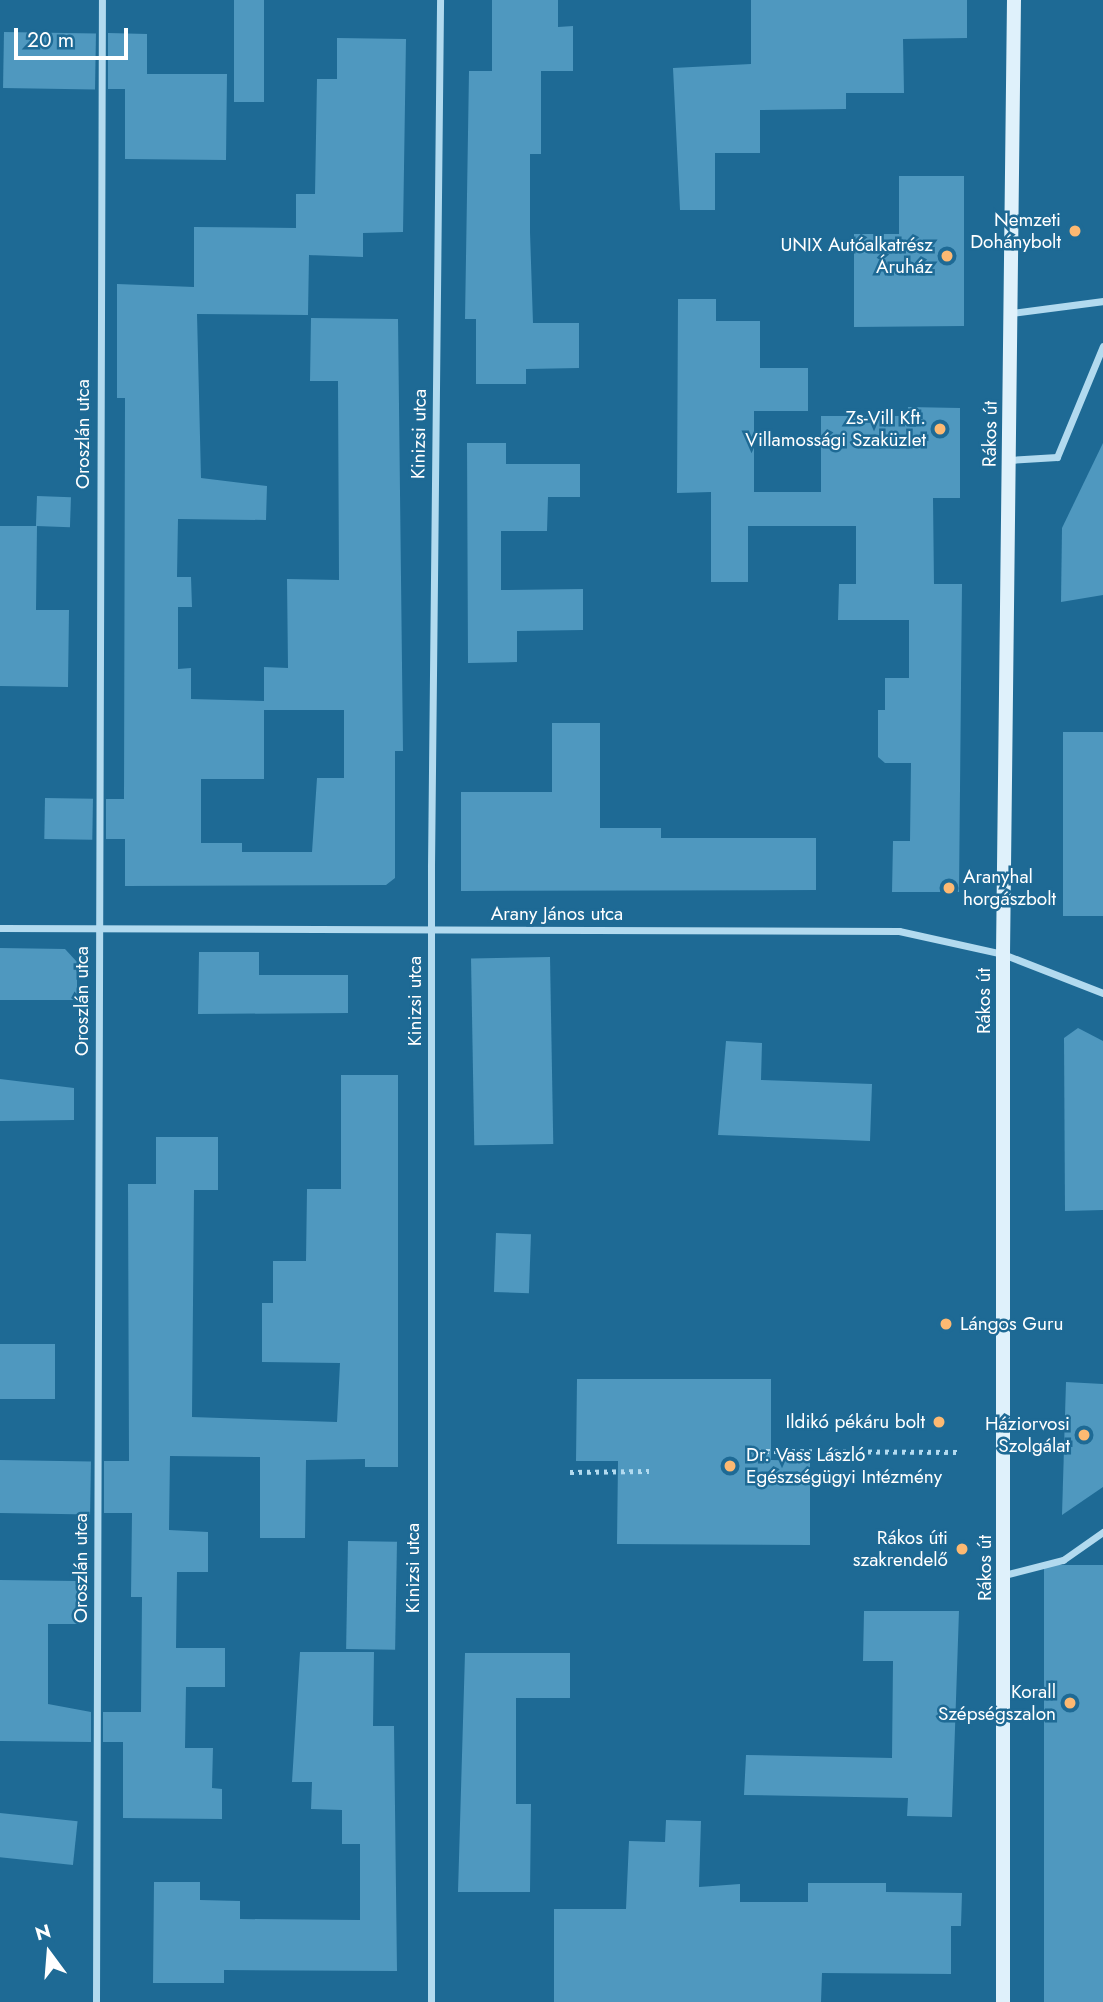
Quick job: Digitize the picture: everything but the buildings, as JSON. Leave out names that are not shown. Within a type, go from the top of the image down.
[{"type":"street","name":"Oroszlán utca","points":[[96,2002],[97,928],[102,0]]},
{"type":"street","name":"Kinizsi utca","points":[[431,2002],[430,929],[440,0]]},
{"type":"street","name":"Rákos út","points":[[1003,2002],[1003,954],[1014,0]]},
{"type":"street","points":[[1011,313],[1103,301]]},
{"type":"street","points":[[1009,460],[1057,457],[1103,346]]},
{"type":"street","name":"Arany János utca","points":[[0,928],[899,931],[1003,954],[1103,993]]},
{"type":"street","points":[[1004,1575],[1063,1560],[1103,1532]]},
{"type":"path","points":[[749,1451],[961,1452]]},
{"type":"path","points":[[570,1472],[649,1471]]},
{"type":"place","name":"Nemzeti Dohánybolt","points":[[1075,231]]},
{"type":"place","name":"UNIX Autóalkatrész Áruház","points":[[947,256]]},
{"type":"place","name":"Zs-Vill Kft. Villamossági Szaküzlet","points":[[940,429]]},
{"type":"place","name":"Aranyhal horgászbolt","points":[[949,888]]},
{"type":"place","name":"Lángos Guru","points":[[946,1324]]},
{"type":"place","name":"Ildikó pékáru bolt","points":[[939,1422]]},
{"type":"place","name":"Háziorvosi Szolgálat","points":[[1084,1435]]},
{"type":"place","name":"Dr. Vass László Egészségügyi Intézmény","points":[[730,1466]]},
{"type":"place","name":"Rákos úti szakrendelő","points":[[962,1549]]},
{"type":"place","name":"Korall Szépségszalon","points":[[1070,1703]]}]
